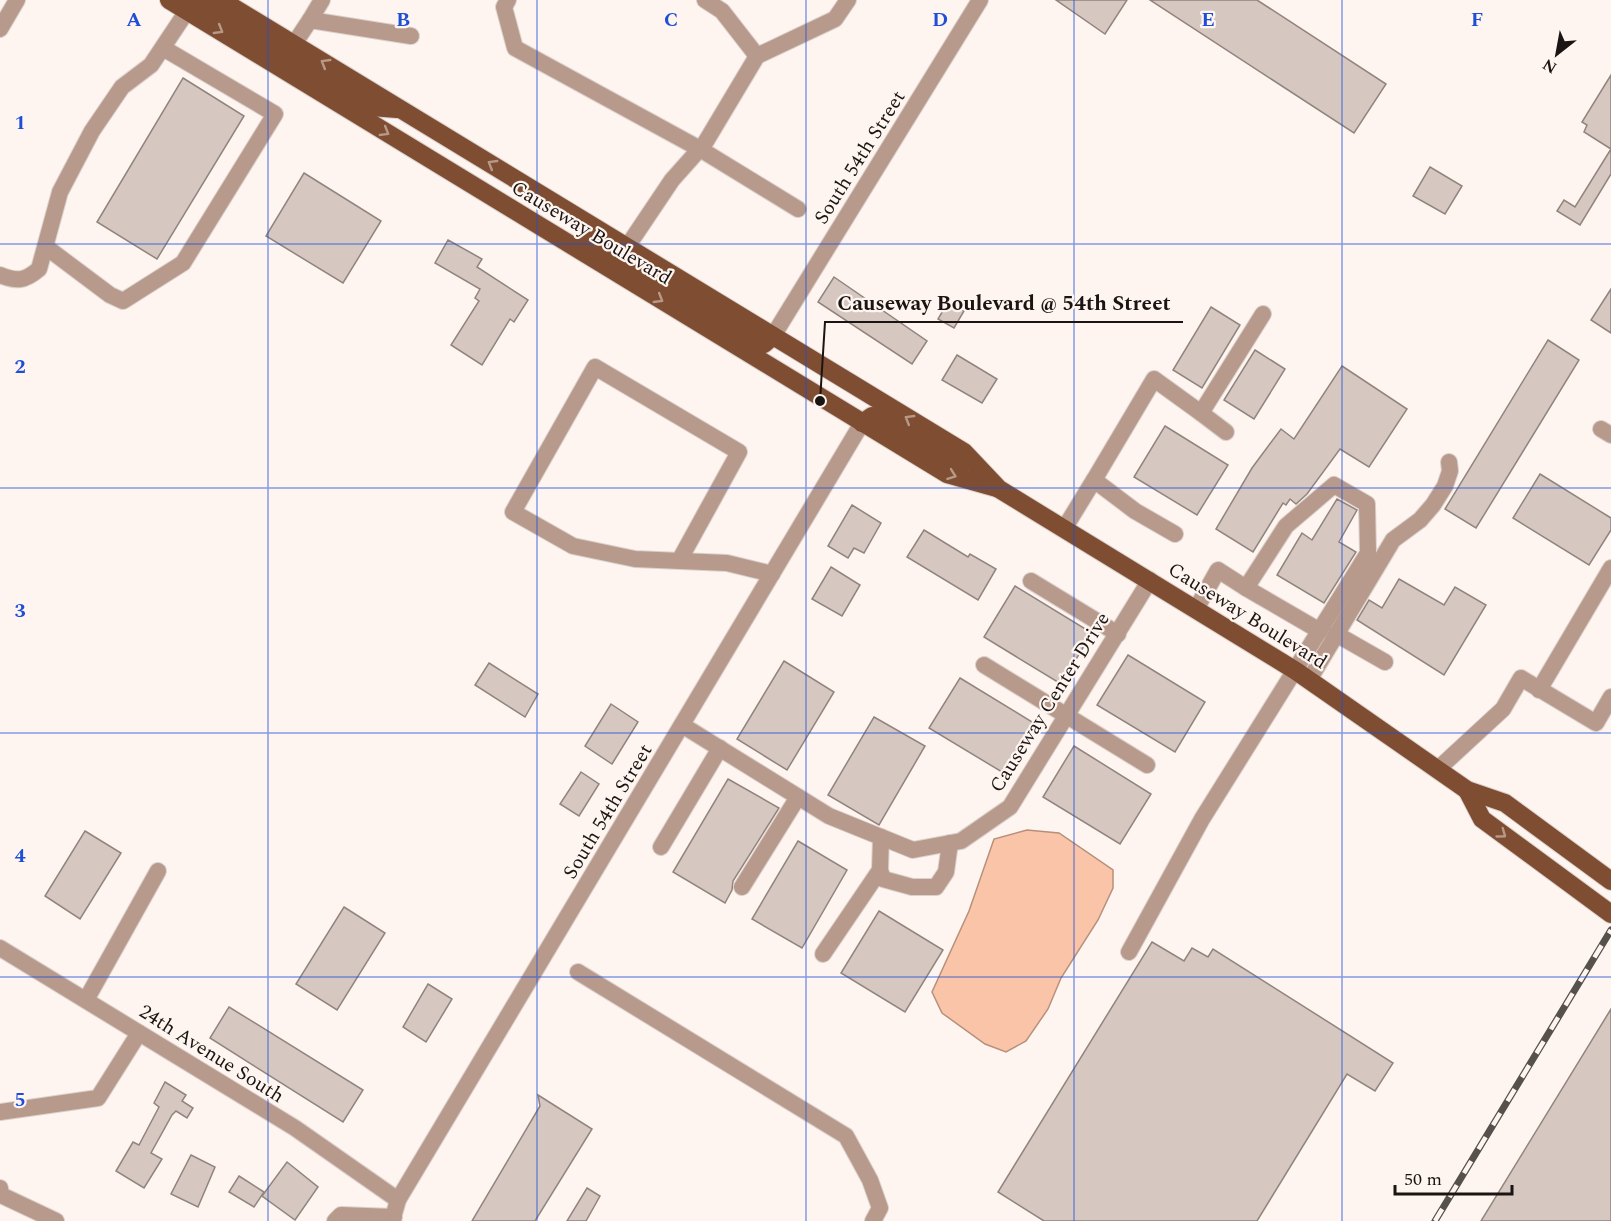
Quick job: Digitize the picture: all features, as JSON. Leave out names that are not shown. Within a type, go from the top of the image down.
[{"type":"main road","name":"Causeway Boulevard","points":[[169,0],[191,5],[567,243],[947,474],[999,489]]},
{"type":"main road","name":"Causeway Boulevard","points":[[221,0],[964,452],[999,489],[1302,675],[1467,790],[1505,803],[1611,881]]},
{"type":"main road","points":[[191,5],[371,107],[402,110]]},
{"type":"main road","points":[[567,243],[586,240],[762,343],[768,342],[773,336]]},
{"type":"main road","points":[[862,423],[872,416],[879,418],[938,454],[974,464]]},
{"type":"main road","name":"Causeway Boulevard","points":[[1467,790],[1482,819],[1611,914]]},
{"type":"street","points":[[0,29],[17,0]]},
{"type":"street","points":[[294,44],[322,0]]},
{"type":"street","points":[[508,0],[504,7],[515,48],[700,149],[798,210]]},
{"type":"street","points":[[705,0],[722,11],[757,56]]},
{"type":"street","points":[[627,247],[672,180],[700,149],[757,56],[836,19],[848,0]]},
{"type":"street","name":"South 54th Street","points":[[773,336],[974,2]]},
{"type":"street","points":[[0,275],[19,281],[29,278],[39,269],[60,192],[97,121],[122,87],[140,76],[163,48],[191,5]]},
{"type":"street","points":[[310,20],[411,36]]},
{"type":"street","points":[[46,247],[110,295],[123,301],[135,295],[183,263],[274,114],[163,48]]},
{"type":"street","points":[[1201,413],[1263,314]]},
{"type":"street","points":[[679,561],[739,452],[595,367],[513,512],[573,546],[635,559],[679,561],[727,563],[772,574]]},
{"type":"street","points":[[1064,529],[1154,379],[1226,432]]},
{"type":"street","name":"South 54th Street","points":[[393,1219],[398,1200],[862,423]]},
{"type":"street","points":[[1129,952],[1202,819],[1393,540],[1420,520],[1433,505],[1445,486],[1450,471],[1449,462]]},
{"type":"street","points":[[1094,480],[1136,511],[1175,534]]},
{"type":"street","points":[[1246,588],[1286,526],[1334,485],[1367,504],[1368,553],[1328,633]]},
{"type":"street","points":[[1539,690],[1611,568]]},
{"type":"street","points":[[1196,609],[1218,570],[1246,588],[1385,662]]},
{"type":"street","name":"Causeway Center Drive","points":[[682,725],[829,816],[913,850],[961,841],[1010,807],[1150,580]]},
{"type":"street","points":[[1031,581],[1118,633]]},
{"type":"street","points":[[984,664],[1147,765]]},
{"type":"street","points":[[1438,769],[1503,709],[1521,678],[1596,723],[1611,697]]},
{"type":"street","points":[[661,847],[720,748]]},
{"type":"street","points":[[742,887],[798,797]]},
{"type":"street","points":[[881,837],[880,870],[883,879],[890,883],[912,887],[936,887],[946,872],[950,843]]},
{"type":"street","points":[[86,1000],[159,870]]},
{"type":"street","points":[[823,954],[880,870]]},
{"type":"street","name":"24th Avenue South","points":[[0,948],[295,1128],[398,1200]]},
{"type":"street","points":[[578,972],[846,1136],[870,1180],[880,1208],[873,1221]]},
{"type":"street","points":[[0,1112],[98,1098],[139,1032]]},
{"type":"street","points":[[0,1188],[1,1195],[56,1221]]},
{"type":"street","points":[[335,1221],[341,1215],[393,1219]]},
{"type":"shaded area","points":[[1027,830],[1059,833],[1113,870],[1113,888],[1098,920],[1061,978],[1048,1009],[1026,1041],[1006,1052],[985,1044],[942,1013],[932,992],[969,911],[994,839]]},
{"type":"building","points":[[1056,0],[1127,0],[1105,34]]},
{"type":"building","points":[[1150,0],[1257,0],[1386,84],[1354,133]]},
{"type":"building","points":[[1611,75],[1611,149],[1584,132],[1587,125],[1582,122]]},
{"type":"building","points":[[183,78],[244,116],[157,259],[97,222]]},
{"type":"building","points":[[1611,149],[1611,174],[1580,225],[1557,211],[1564,200],[1575,207]]},
{"type":"building","points":[[1430,167],[1462,186],[1445,214],[1413,196]]},
{"type":"building","points":[[304,173],[381,221],[343,283],[266,236]]},
{"type":"building","points":[[448,240],[482,259],[477,267],[528,300],[514,322],[510,319],[482,365],[451,345],[479,301],[475,298],[480,289],[435,263]]},
{"type":"building","points":[[834,277],[927,341],[912,364],[818,302]]},
{"type":"building","points":[[1611,289],[1611,333],[1591,320]]},
{"type":"building","points":[[948,302],[964,311],[954,328],[938,319]]},
{"type":"building","points":[[1211,307],[1240,325],[1202,388],[1173,370]]},
{"type":"building","points":[[1548,340],[1579,360],[1476,528],[1445,509]]},
{"type":"building","points":[[1255,350],[1285,369],[1254,419],[1224,400]]},
{"type":"building","points":[[957,355],[997,379],[982,403],[942,380]]},
{"type":"building","points":[[1342,366],[1407,409],[1369,467],[1340,449],[1307,494],[1296,504],[1290,499],[1286,505],[1283,503],[1253,552],[1216,529],[1252,468],[1281,429],[1294,439]]},
{"type":"building","points":[[1165,426],[1228,465],[1197,515],[1134,477]]},
{"type":"building","points":[[1540,474],[1611,518],[1611,530],[1589,565],[1513,518]]},
{"type":"building","points":[[1337,499],[1357,510],[1339,542],[1356,552],[1324,603],[1277,575],[1302,533],[1312,540]]},
{"type":"building","points":[[852,505],[881,523],[864,553],[854,548],[848,558],[828,546]]},
{"type":"building","points":[[924,530],[968,557],[970,554],[996,569],[978,600],[907,557]]},
{"type":"building","points":[[831,567],[860,585],[842,616],[812,599]]},
{"type":"building","points":[[1399,579],[1444,605],[1455,587],[1486,605],[1444,675],[1357,620],[1369,600],[1382,608]]},
{"type":"building","points":[[1015,586],[1092,633],[1061,684],[984,637]]},
{"type":"building","points":[[1128,655],[1205,702],[1175,752],[1097,705]]},
{"type":"building","points":[[784,661],[834,692],[787,770],[737,739]]},
{"type":"building","points":[[489,663],[538,694],[525,717],[475,685]]},
{"type":"building","points":[[960,678],[1037,725],[1007,775],[929,728]]},
{"type":"building","points":[[611,704],[638,722],[612,764],[585,746]]},
{"type":"building","points":[[874,717],[925,746],[879,825],[828,795]]},
{"type":"building","points":[[1074,746],[1151,794],[1120,844],[1043,797]]},
{"type":"building","points":[[581,772],[599,784],[579,816],[560,804]]},
{"type":"building","points":[[728,779],[779,808],[733,881],[732,890],[725,903],[673,872]]},
{"type":"building","points":[[85,831],[121,853],[80,919],[45,896]]},
{"type":"building","points":[[798,841],[847,870],[802,948],[752,919]]},
{"type":"building","points":[[344,907],[385,933],[337,1010],[296,984]]},
{"type":"building","points":[[879,911],[943,950],[905,1012],[841,973]]},
{"type":"building","points":[[1152,942],[1184,961],[1192,948],[1208,957],[1213,949],[1393,1063],[1375,1091],[1347,1074],[1257,1221],[1044,1221],[998,1192]]},
{"type":"building","points":[[428,984],[452,999],[426,1042],[403,1027]]},
{"type":"building","points":[[229,1007],[363,1090],[343,1122],[210,1038]]},
{"type":"building","points":[[1611,1009],[1611,1221],[1481,1221]]},
{"type":"building","points":[[165,1082],[186,1095],[182,1101],[193,1108],[187,1118],[176,1111],[172,1115],[151,1153],[162,1159],[144,1188],[116,1171],[133,1142],[139,1145],[159,1107],[154,1103]]},
{"type":"building","points":[[538,1095],[592,1129],[535,1221],[472,1221],[540,1106]]},
{"type":"building","points":[[191,1155],[215,1167],[198,1207],[171,1194]]},
{"type":"building","points":[[287,1162],[318,1187],[295,1220],[262,1196]]},
{"type":"building","points":[[239,1176],[264,1192],[254,1207],[229,1192]]},
{"type":"building","points":[[587,1188],[600,1196],[586,1221],[567,1221]]},
{"type":"railway","points":[[1435,1221],[1611,930]]},
{"type":"place","name":"Causeway Boulevard @ 54th Street","points":[[820,401]]}]
